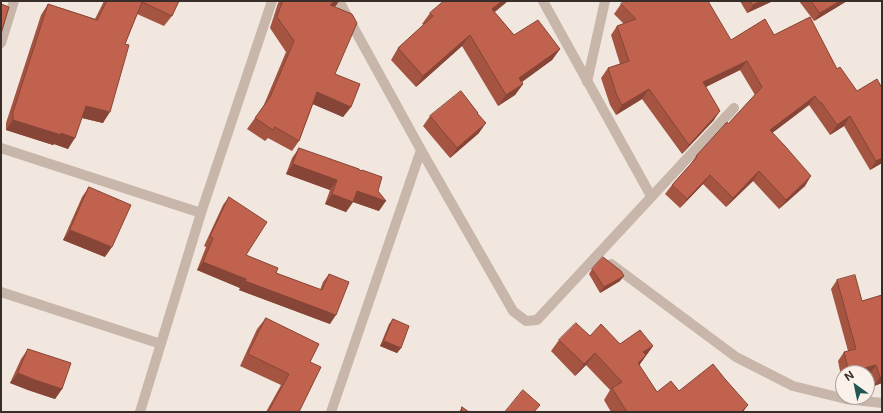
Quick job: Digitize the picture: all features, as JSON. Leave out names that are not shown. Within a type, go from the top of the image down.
[{"type":"street","points":[[1,43],[14,1]]},
{"type":"street","points":[[140,412],[201,213],[272,1]]},
{"type":"street","points":[[339,1],[421,150],[513,311],[526,321],[537,320],[734,108]]},
{"type":"street","points":[[543,1],[651,196]]},
{"type":"street","points":[[587,82],[605,1]]},
{"type":"street","points":[[1,148],[201,213]]},
{"type":"street","points":[[331,412],[421,150]]},
{"type":"street","points":[[598,254],[736,357],[793,386],[846,399],[882,403]]},
{"type":"street","points":[[1,292],[161,344]]},
{"type":"building","points":[[107,1],[179,1],[172,16],[142,2],[125,44],[129,45],[110,112],[86,106],[75,138],[13,120],[13,112],[48,4],[97,20]]},
{"type":"building","points":[[283,1],[335,1],[330,5],[352,14],[357,23],[335,74],[360,84],[351,107],[317,92],[299,141],[275,127],[273,130],[255,118],[270,97],[294,41],[277,17]]},
{"type":"building","points":[[444,1],[502,1],[492,9],[514,35],[538,20],[560,49],[519,78],[523,84],[506,95],[470,35],[423,76],[398,48],[433,16],[430,13]]},
{"type":"building","points":[[624,1],[708,1],[731,40],[765,19],[774,35],[810,17],[837,69],[840,67],[857,91],[877,79],[882,88],[882,158],[876,161],[850,116],[837,125],[815,96],[770,130],[811,176],[786,200],[759,171],[733,198],[710,175],[687,199],[672,185],[727,122],[728,124],[762,87],[747,61],[703,82],[720,111],[689,145],[649,89],[622,105],[617,96],[608,68],[629,61],[617,26],[636,19],[621,4]]},
{"type":"building","points":[[750,1],[761,1],[753,5]]},
{"type":"building","points":[[811,1],[840,1],[820,13]]},
{"type":"building","points":[[1,4],[9,7],[1,34]]},
{"type":"building","points":[[461,91],[486,123],[457,148],[430,116]]},
{"type":"building","points":[[299,148],[361,171],[362,170],[382,177],[378,191],[386,201],[357,191],[353,202],[332,194],[337,180],[293,164]]},
{"type":"building","points":[[89,187],[131,205],[112,247],[70,230]]},
{"type":"building","points":[[229,197],[267,222],[246,255],[278,268],[276,273],[322,290],[329,274],[349,282],[336,315],[245,281],[246,279],[203,262],[213,238],[210,237]]},
{"type":"building","points":[[603,257],[621,271],[624,276],[604,287],[592,269]]},
{"type":"building","points":[[855,275],[862,301],[882,295],[882,377],[880,377],[876,365],[847,365],[844,352],[856,349],[837,280]]},
{"type":"building","points":[[266,318],[319,344],[310,362],[321,367],[299,412],[268,412],[289,374],[248,354]]},
{"type":"building","points":[[393,319],[409,326],[401,348],[384,341]]},
{"type":"building","points":[[576,323],[590,336],[601,324],[620,344],[640,330],[653,346],[643,352],[646,355],[638,363],[657,392],[671,381],[679,391],[713,364],[748,405],[741,412],[627,412],[612,388],[622,382],[595,353],[584,364],[559,340]]},
{"type":"building","points":[[28,349],[71,363],[62,389],[18,373]]},
{"type":"building","points":[[523,390],[540,405],[534,412],[505,412]]},
{"type":"building","points":[[462,407],[469,412],[462,412]]}]
